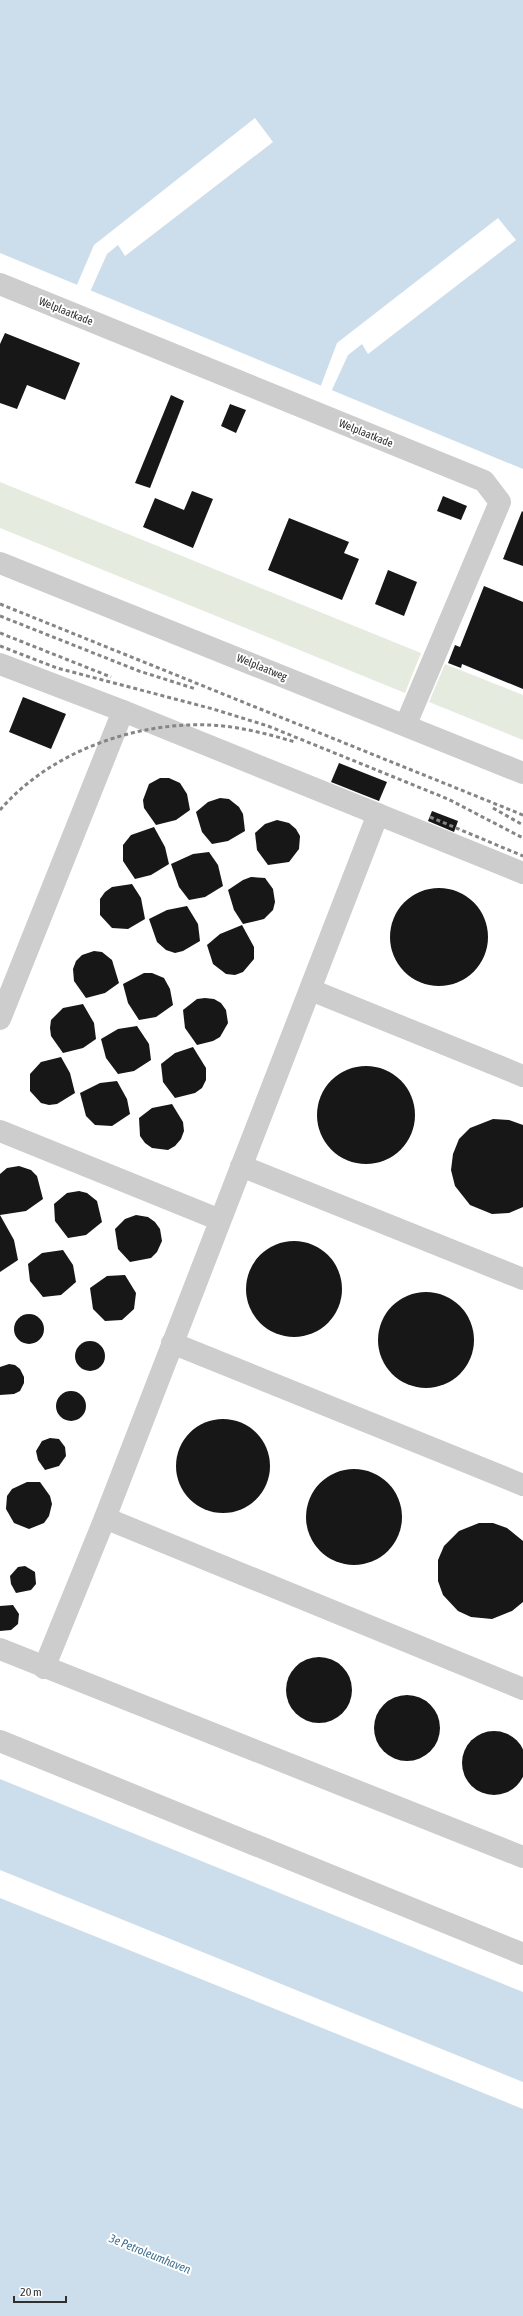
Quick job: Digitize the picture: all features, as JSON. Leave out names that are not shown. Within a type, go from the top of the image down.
[{"type":"street","name":"Welplaatkade","points":[[0,284],[71,309],[317,409],[484,481],[500,502],[406,724]]},
{"type":"street","name":"Welplaatweg","points":[[0,562],[406,724],[523,773]]},
{"type":"street","points":[[0,664],[123,711],[523,873]]},
{"type":"street","points":[[0,1019],[123,711]]},
{"type":"street","points":[[44,1668],[105,1518],[378,814]]},
{"type":"street","points":[[311,990],[523,1076]]},
{"type":"street","points":[[0,1131],[220,1220]]},
{"type":"street","points":[[241,1166],[523,1280]]},
{"type":"street","points":[[172,1343],[523,1484]]},
{"type":"street","points":[[105,1518],[523,1689]]},
{"type":"street","points":[[0,1649],[44,1668],[523,1857]]},
{"type":"street","points":[[0,1741],[523,1954]]},
{"type":"shaded area","points":[[0,482],[421,653],[405,693],[0,528]]},
{"type":"shaded area","points":[[445,664],[523,695],[523,740],[429,702]]},
{"type":"water","points":[[0,0],[523,0],[523,469],[0,253]]},
{"type":"water","name":"3e Petroleumhaven","points":[[0,1779],[523,1992],[523,2316],[0,2316]]},
{"type":"pier","points":[[255,118],[273,142],[125,256],[118,245],[107,254],[90,292],[76,287],[94,245]]},
{"type":"pier","points":[[498,218],[516,240],[368,354],[362,344],[348,355],[331,392],[320,388],[337,343]]},
{"type":"pier","points":[[0,1870],[523,2082],[523,2109],[0,1898]]},
{"type":"building","points":[[5,333],[80,363],[65,400],[27,385],[17,409],[0,403],[0,344]]},
{"type":"building","points":[[171,395],[184,401],[150,488],[135,483]]},
{"type":"building","points":[[230,404],[246,410],[236,433],[221,426]]},
{"type":"building","points":[[192,491],[213,499],[193,548],[143,527],[155,498],[184,510]]},
{"type":"building","points":[[443,496],[467,506],[461,520],[437,511]]},
{"type":"building","points":[[522,511],[523,512],[523,566],[503,559]]},
{"type":"building","points":[[289,518],[349,542],[344,553],[359,559],[342,600],[268,570]]},
{"type":"building","points":[[388,570],[417,582],[404,616],[375,604]]},
{"type":"building","points":[[484,586],[523,602],[523,689],[462,664],[461,668],[448,663],[455,645],[460,647]]},
{"type":"building","points":[[23,697],[66,714],[51,749],[9,732]]},
{"type":"building","points":[[339,763],[387,782],[379,801],[331,782]]},
{"type":"building","points":[[160,778],[169,778],[180,783],[187,794],[190,810],[176,820],[156,825],[144,808],[143,800],[149,784]]},
{"type":"building","points":[[220,798],[229,799],[239,807],[243,814],[245,831],[228,841],[212,844],[202,832],[196,812],[208,802]]},
{"type":"building","points":[[432,811],[458,821],[454,832],[428,821]]},
{"type":"building","points":[[277,820],[289,823],[296,829],[300,836],[299,849],[289,862],[268,865],[257,850],[255,833],[265,824]]},
{"type":"building","points":[[154,827],[165,847],[169,864],[151,875],[135,879],[123,861],[123,845],[131,835]]},
{"type":"building","points":[[209,852],[218,865],[223,886],[205,897],[189,900],[179,887],[171,864],[193,854]]},
{"type":"building","points":[[251,877],[265,878],[273,889],[275,902],[273,910],[264,919],[243,924],[234,910],[228,890],[243,880]]},
{"type":"building","points":[[132,884],[141,898],[145,919],[128,929],[112,928],[100,915],[100,899],[105,892],[112,887]]},
{"type":"building","points":[[439,888],[458,892],[473,903],[484,918],[488,937],[484,956],[473,971],[458,982],[439,986],[420,982],[405,971],[394,956],[390,937],[394,918],[405,903],[420,892]]},
{"type":"building","points":[[187,906],[198,924],[200,941],[183,951],[175,953],[166,950],[157,942],[149,919],[167,910]]},
{"type":"building","points":[[242,925],[254,947],[254,959],[243,972],[235,975],[226,974],[213,964],[207,945],[220,934]]},
{"type":"building","points":[[94,951],[102,952],[112,960],[119,983],[105,993],[86,998],[74,981],[73,969],[76,961],[82,955]]},
{"type":"building","points":[[144,973],[152,973],[164,978],[170,989],[173,1005],[156,1017],[139,1020],[128,1003],[123,984]]},
{"type":"building","points":[[197,999],[214,999],[221,1003],[226,1010],[228,1023],[220,1037],[213,1041],[197,1045],[185,1028],[183,1010]]},
{"type":"building","points":[[83,1004],[94,1023],[96,1039],[83,1048],[63,1053],[51,1036],[51,1020],[63,1008]]},
{"type":"building","points":[[137,1026],[149,1044],[151,1060],[134,1071],[118,1074],[106,1058],[101,1039],[118,1029]]},
{"type":"building","points":[[193,1047],[206,1068],[206,1080],[202,1088],[195,1093],[175,1098],[163,1082],[161,1064],[175,1053]]},
{"type":"building","points":[[61,1057],[70,1073],[75,1093],[57,1104],[49,1105],[41,1103],[30,1091],[30,1074],[41,1062]]},
{"type":"building","points":[[366,1066],[385,1070],[400,1081],[411,1096],[415,1115],[411,1134],[400,1149],[385,1160],[366,1164],[347,1160],[332,1149],[321,1134],[317,1115],[321,1096],[332,1081],[347,1070]]},
{"type":"building","points":[[117,1081],[127,1099],[130,1114],[112,1126],[95,1125],[86,1116],[80,1093],[100,1083]]},
{"type":"building","points":[[172,1104],[183,1122],[184,1131],[181,1139],[175,1146],[168,1150],[152,1148],[145,1143],[140,1136],[139,1118],[152,1108]]},
{"type":"building","points":[[493,1119],[509,1120],[523,1125],[523,1207],[509,1213],[492,1214],[470,1205],[455,1186],[451,1170],[453,1154],[459,1139],[470,1128]]},
{"type":"building","points":[[19,1166],[31,1170],[37,1176],[43,1199],[26,1211],[0,1215],[0,1174],[7,1168]]},
{"type":"building","points":[[79,1191],[87,1193],[97,1201],[102,1222],[86,1235],[68,1238],[55,1221],[54,1204],[67,1193]]},
{"type":"building","points":[[0,1215],[14,1240],[18,1260],[0,1272]]},
{"type":"building","points":[[136,1215],[148,1217],[155,1222],[160,1229],[162,1241],[157,1252],[151,1258],[130,1262],[118,1249],[115,1229],[125,1219]]},
{"type":"building","points":[[294,1241],[312,1245],[328,1255],[338,1271],[342,1289],[338,1307],[328,1323],[312,1333],[294,1337],[276,1333],[260,1323],[250,1307],[246,1289],[250,1271],[260,1255],[276,1245]]},
{"type":"building","points":[[63,1250],[73,1265],[76,1282],[61,1295],[43,1297],[30,1281],[28,1264],[42,1253]]},
{"type":"building","points":[[125,1275],[136,1293],[134,1309],[122,1320],[105,1321],[93,1309],[90,1288],[107,1276]]},
{"type":"building","points":[[426,1292],[444,1295],[460,1306],[471,1322],[474,1340],[471,1358],[460,1374],[444,1385],[426,1388],[408,1385],[392,1374],[381,1358],[378,1340],[381,1322],[392,1306],[408,1295]]},
{"type":"building","points":[[29,1314],[40,1318],[44,1329],[40,1340],[29,1344],[18,1340],[14,1329],[18,1318]]},
{"type":"building","points":[[90,1341],[101,1345],[105,1356],[101,1367],[90,1371],[79,1367],[75,1356],[79,1345]]},
{"type":"building","points":[[9,1364],[15,1365],[20,1369],[24,1377],[24,1383],[20,1391],[14,1394],[0,1395],[0,1367]]},
{"type":"building","points":[[71,1391],[82,1395],[86,1406],[82,1417],[71,1421],[60,1417],[56,1406],[60,1395]]},
{"type":"building","points":[[223,1419],[241,1422],[256,1433],[267,1448],[270,1466],[267,1484],[256,1499],[241,1510],[223,1513],[205,1510],[190,1499],[179,1484],[176,1466],[179,1448],[190,1433],[205,1422]]},
{"type":"building","points":[[50,1438],[59,1439],[65,1447],[66,1456],[59,1466],[45,1470],[38,1460],[36,1451],[42,1441]]},
{"type":"building","points":[[354,1469],[372,1473],[381,1477],[388,1483],[394,1490],[398,1499],[402,1517],[398,1535],[394,1544],[388,1551],[381,1557],[372,1561],[354,1565],[336,1561],[327,1557],[320,1551],[314,1544],[310,1535],[306,1517],[310,1499],[314,1490],[320,1483],[327,1477],[336,1473]]},
{"type":"building","points":[[27,1482],[40,1482],[50,1496],[52,1504],[49,1516],[44,1523],[29,1529],[14,1523],[6,1509],[7,1496],[12,1489]]},
{"type":"building","points":[[479,1523],[493,1523],[507,1528],[523,1541],[523,1602],[512,1611],[492,1619],[471,1617],[458,1611],[443,1595],[438,1581],[438,1560],[444,1546],[459,1531]]},
{"type":"building","points":[[25,1566],[35,1572],[36,1584],[31,1590],[16,1593],[11,1584],[10,1576],[18,1567]]},
{"type":"building","points":[[13,1605],[19,1614],[18,1624],[11,1630],[0,1631],[0,1606]]},
{"type":"building","points":[[319,1657],[331,1660],[342,1667],[349,1678],[352,1690],[349,1702],[342,1713],[331,1720],[319,1723],[307,1720],[296,1713],[289,1702],[286,1690],[289,1678],[296,1667],[307,1660]]},
{"type":"building","points":[[401,1695],[413,1695],[425,1700],[435,1710],[440,1722],[438,1741],[425,1756],[413,1761],[401,1761],[389,1756],[379,1746],[374,1734],[374,1722],[379,1710],[389,1700]]},
{"type":"building","points":[[494,1731],[506,1733],[517,1740],[524,1751],[526,1763],[524,1775],[517,1786],[506,1793],[494,1795],[482,1793],[471,1786],[464,1775],[462,1763],[464,1751],[471,1740],[482,1733]]},
{"type":"railway","points":[[0,604],[523,815]]},
{"type":"railway","points":[[0,616],[139,671],[196,689]]},
{"type":"railway","points":[[0,633],[111,677]]},
{"type":"railway","points":[[0,646],[57,668],[213,709],[268,726],[448,799],[523,838]]},
{"type":"railway","points":[[0,810],[20,790],[43,772],[68,757],[123,735],[181,725],[209,725],[264,733],[295,742]]},
{"type":"railway","points":[[493,808],[523,825]]},
{"type":"railway","points":[[430,817],[523,856]]}]
